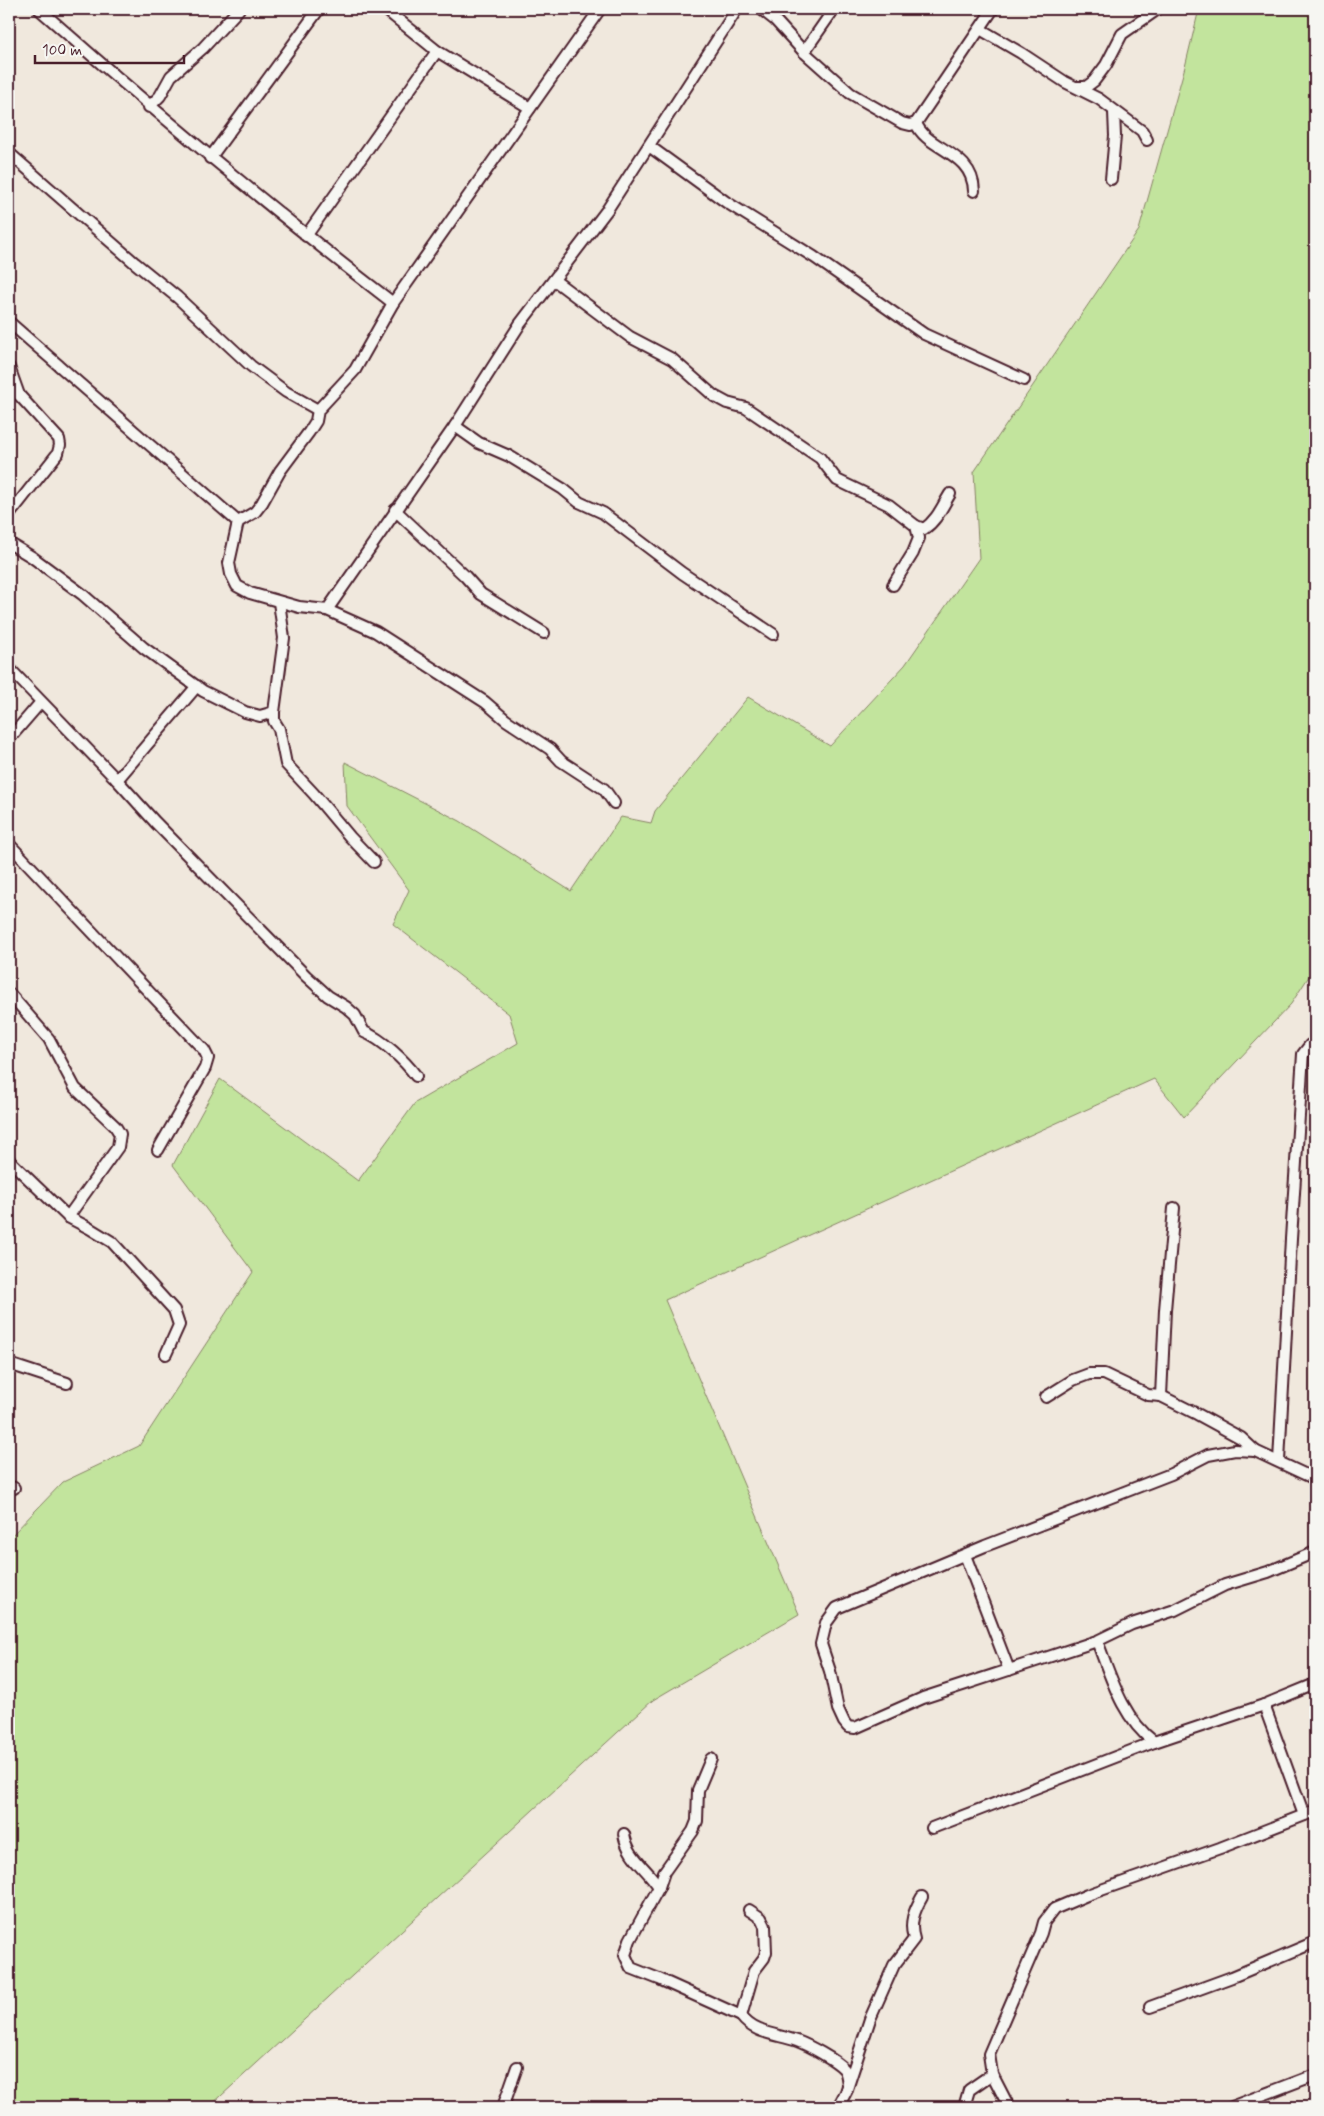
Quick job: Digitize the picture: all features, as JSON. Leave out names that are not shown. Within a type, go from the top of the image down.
[{"type":"street","points":[[39,9],[149,107],[210,158],[393,304]]},
{"type":"street","points":[[149,107],[160,96],[172,76],[203,48],[239,9]]},
{"type":"street","points":[[210,158],[319,9]]},
{"type":"street","points":[[385,9],[437,51],[530,108]]},
{"type":"street","points":[[600,9],[393,304],[354,370],[318,410],[316,421],[310,432],[280,471],[262,503],[255,512],[238,522],[229,563],[231,574],[237,586],[250,593],[299,608],[327,610],[376,632],[485,702],[506,720],[550,749],[561,761],[604,789],[614,803]]},
{"type":"street","points":[[327,610],[455,426],[520,324],[606,210],[737,9]]},
{"type":"street","points":[[761,9],[775,20],[804,52],[850,93],[902,123],[910,125],[916,124],[993,9]]},
{"type":"street","points":[[804,52],[834,9]]},
{"type":"street","points":[[1077,87],[1086,87],[1094,81],[1106,65],[1122,34],[1158,9]]},
{"type":"street","points":[[980,29],[1099,99],[1142,131],[1146,140]]},
{"type":"street","points":[[306,236],[437,51]]},
{"type":"street","points":[[1111,179],[1114,112]]},
{"type":"street","points":[[916,124],[921,133],[970,170],[974,182],[974,191]]},
{"type":"street","points":[[649,146],[726,202],[814,256],[924,334],[1024,380]]},
{"type":"street","points":[[9,153],[135,263],[177,297],[251,366],[286,392],[318,410]]},
{"type":"street","points":[[554,280],[630,337],[672,359],[714,396],[727,403],[746,408],[820,458],[836,480],[888,505],[916,526],[924,529],[930,525],[937,518],[950,494]]},
{"type":"street","points":[[9,322],[238,522]]},
{"type":"street","points":[[9,368],[19,395]]},
{"type":"street","points":[[9,388],[19,395],[59,439],[60,445],[58,453],[9,515]]},
{"type":"street","points":[[455,426],[479,443],[508,456],[563,489],[579,502],[603,513],[682,573],[773,634]]},
{"type":"street","points":[[395,510],[465,576],[481,594],[544,633]]},
{"type":"street","points":[[893,586],[914,553],[919,538],[916,526]]},
{"type":"street","points":[[9,543],[32,557],[82,594],[144,648],[197,686],[245,712],[260,716],[274,712]]},
{"type":"street","points":[[279,602],[284,638],[274,721],[279,729],[286,764],[374,862]]},
{"type":"street","points":[[9,668],[155,822],[306,976],[328,996],[355,1015],[364,1032],[375,1036],[408,1065],[416,1076]]},
{"type":"street","points":[[117,780],[197,686]]},
{"type":"street","points":[[9,739],[41,702]]},
{"type":"street","points":[[9,844],[204,1050],[208,1058],[205,1068],[158,1150]]},
{"type":"street","points":[[9,993],[49,1039],[75,1088],[115,1126],[120,1134],[118,1147],[68,1217]]},
{"type":"street","points":[[1279,1461],[1290,1239],[1304,1054],[1310,1045],[1315,1043]]},
{"type":"street","points":[[9,1160],[68,1217],[112,1242],[174,1310],[179,1325],[166,1354]]},
{"type":"street","points":[[1161,1396],[1174,1208]]},
{"type":"street","points":[[9,1364],[67,1382]]},
{"type":"street","points":[[1046,1397],[1073,1380],[1097,1372],[1148,1395],[1161,1396],[1241,1438],[1255,1451]]},
{"type":"street","points":[[1315,1479],[1255,1451],[1235,1450],[1208,1455],[1154,1481],[965,1555],[837,1608],[826,1623],[821,1644],[830,1671],[838,1708],[844,1722],[848,1727],[854,1728],[923,1698],[1097,1641],[1132,1624],[1175,1610],[1225,1585],[1268,1572],[1315,1552]]},
{"type":"street","points":[[965,1555],[1009,1670]]},
{"type":"street","points":[[1097,1641],[1124,1708],[1136,1725],[1154,1742]]},
{"type":"street","points":[[932,1828],[1154,1742],[1264,1705],[1315,1684]]},
{"type":"street","points":[[1264,1705],[1304,1815]]},
{"type":"street","points":[[711,1759],[698,1790],[697,1821],[695,1826],[664,1872],[659,1887],[630,1940],[625,1955],[628,1964],[636,1971],[659,1979],[741,2016],[750,2026],[799,2042],[826,2056],[843,2069],[848,2084]]},
{"type":"street","points":[[1009,2107],[992,2074],[989,2054],[1044,1922],[1054,1909],[1087,1895],[1220,1848],[1315,1811]]},
{"type":"street","points":[[624,1834],[626,1847],[630,1855],[646,1868],[659,1887]]},
{"type":"street","points":[[838,2107],[843,2102],[870,2019],[894,1965],[914,1939],[912,1919],[922,1897]]},
{"type":"street","points":[[741,2016],[754,1971],[764,1958],[766,1952],[765,1926],[761,1918],[749,1910]]},
{"type":"street","points":[[1150,2007],[1232,1977],[1315,1942]]},
{"type":"street","points":[[503,2107],[517,2068]]},
{"type":"street","points":[[964,2107],[969,2090],[992,2074]]},
{"type":"street","points":[[1231,2107],[1315,2075]]},
{"type":"green space","points":[[1199,9],[1315,9],[1315,967],[1291,1004],[1184,1117],[1154,1079],[665,1300],[799,1614],[653,1700],[209,2107],[9,2107],[9,1542],[12,1535],[63,1482],[139,1446],[253,1272],[173,1165],[220,1079],[358,1181],[415,1103],[518,1043],[509,1014],[393,924],[409,890],[347,806],[345,762],[460,821],[571,891],[621,817],[651,823],[655,811],[748,697],[830,746],[905,665],[979,558],[974,472],[1139,230],[1186,63]]}]
